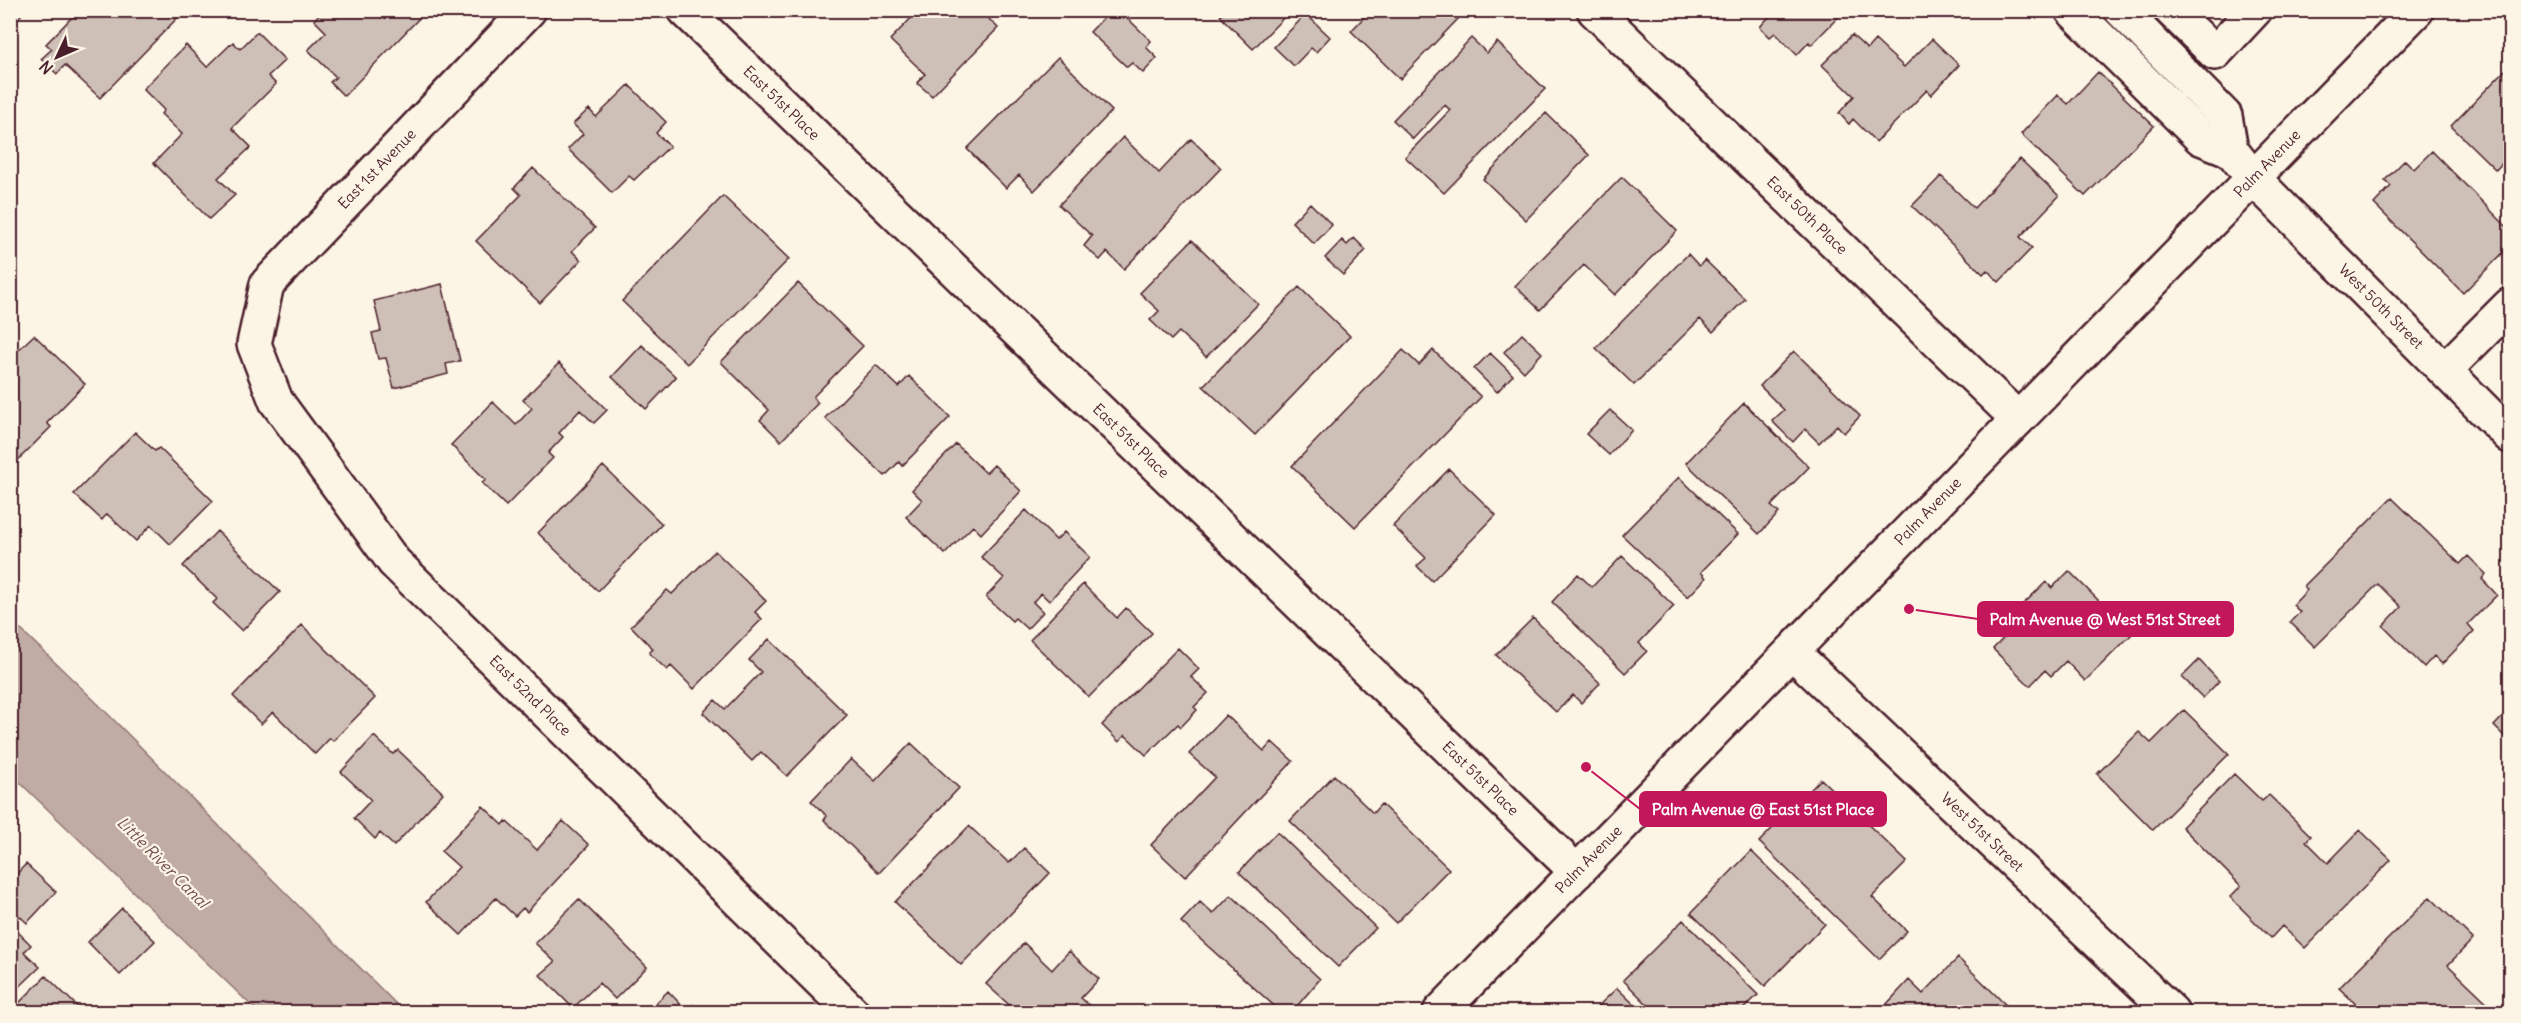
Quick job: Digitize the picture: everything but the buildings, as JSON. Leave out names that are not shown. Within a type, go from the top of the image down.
[{"type":"street","name":"East 1st Avenue","points":[[254,344],[267,285],[529,10]]},
{"type":"street","name":"East 51st Place","points":[[685,10],[1577,872]]},
{"type":"street","name":"East 50th Place","points":[[1594,10],[2018,419]]},
{"type":"street","points":[[2072,10],[2201,138],[2231,150]]},
{"type":"street","points":[[2121,10],[2225,116],[2231,150]]},
{"type":"street","points":[[2171,10],[2215,53],[2255,10]]},
{"type":"street","name":"Palm Avenue","points":[[1440,1012],[2417,10]]},
{"type":"street","name":"West 50th Street","points":[[2231,150],[2253,178],[2509,431]]},
{"type":"street","points":[[2445,370],[2511,305]]},
{"type":"street","name":"East 52nd Place","points":[[254,344],[276,401],[394,562],[852,1012]]},
{"type":"street","name":"West 51st Street","points":[[1792,652],[2172,1012]]},
{"type":"water","name":"Little River Canal","points":[[11,620],[98,704],[404,1012],[258,1012],[11,774]]},
{"type":"place","name":"Palm Avenue @ West 51st Street","points":[[1909,609]]},
{"type":"place","name":"Palm Avenue @ East 51st Place","points":[[1586,767]]}]
